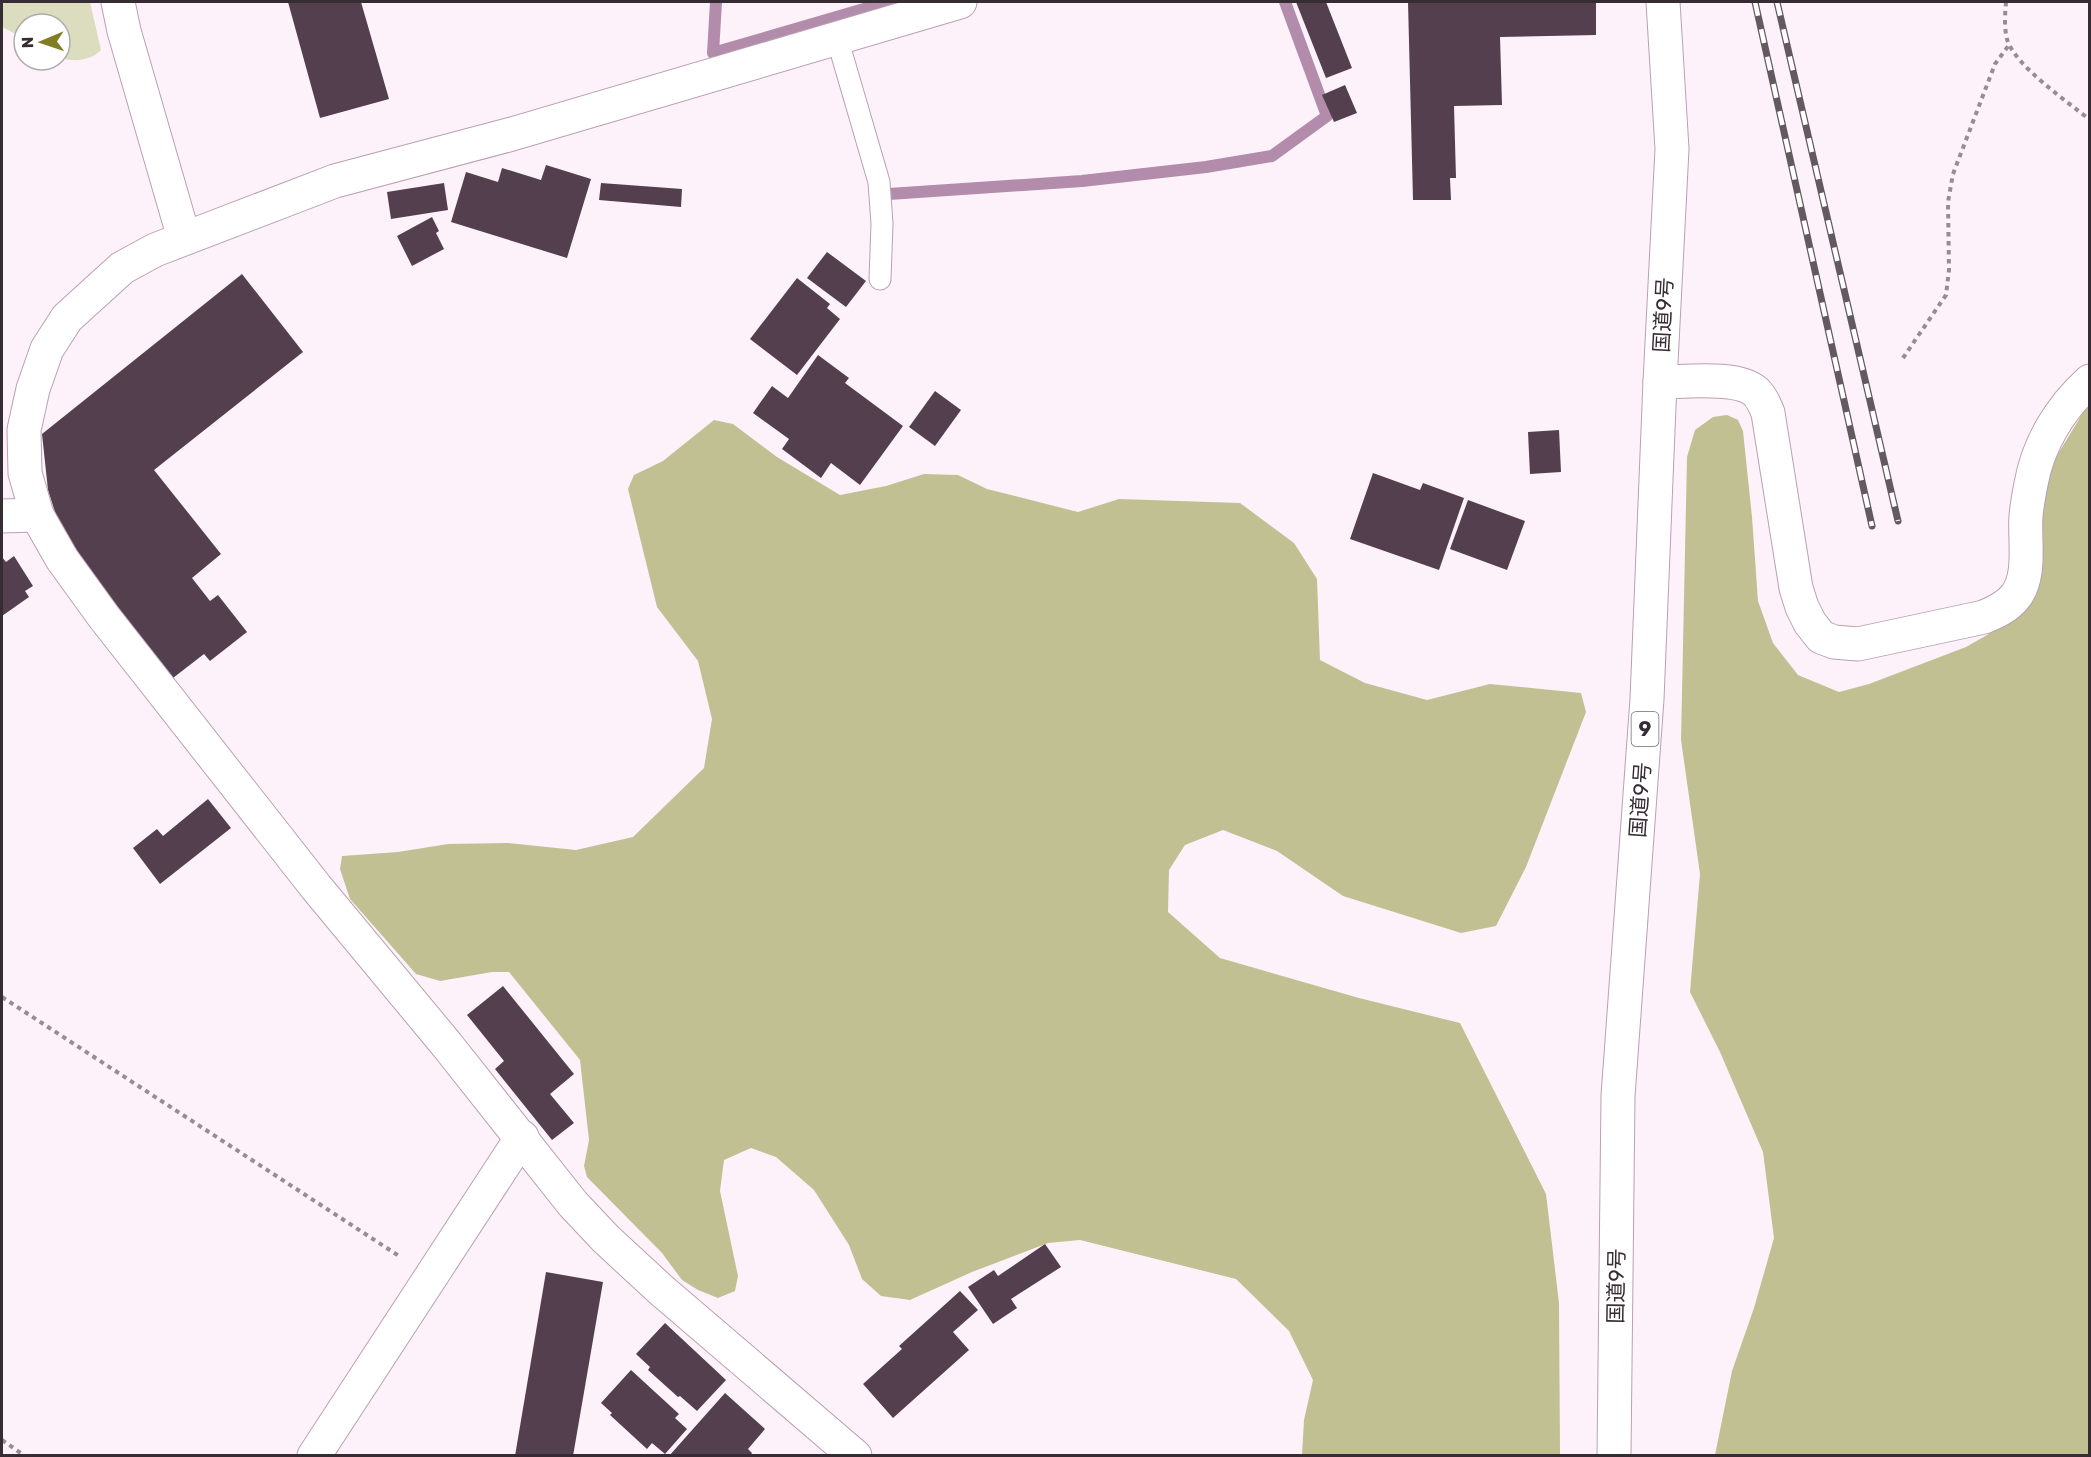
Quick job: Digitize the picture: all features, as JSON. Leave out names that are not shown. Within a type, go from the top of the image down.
[{"type":"main road","points":[[118,2],[124,31],[184,238]]},
{"type":"main road","points":[[855,1455],[660,1289],[606,1239],[573,1204],[522,1137],[316,887],[104,617],[62,559],[37,515],[25,473],[24,430],[33,389],[47,350],[67,318],[122,268],[154,250],[335,181],[512,134],[960,2]]},
{"type":"main road","name":"国道9号","points":[[1614,1455],[1618,1096],[1647,699],[1672,149],[1663,2]]},
{"type":"main road","points":[[1660,382],[1726,382],[1743,385],[1756,392],[1763,401],[1768,413],[1796,588],[1802,607],[1821,637],[1834,642],[1858,644],[1984,617],[2004,608],[2016,596],[2024,576],[2026,516],[2031,482],[2040,450],[2056,420],[2090,381]]},
{"type":"main road","points":[[2,516],[37,515]]},
{"type":"main road","points":[[314,1455],[522,1137]]},
{"type":"lane","points":[[837,38],[879,183],[882,224],[880,279]]},
{"type":"path","points":[[2006,2],[2006,37],[2009,45],[2027,68],[2090,120]]},
{"type":"path","points":[[1903,358],[1946,295],[1949,270],[1948,201],[1953,174],[1995,64],[2009,45]]},
{"type":"path","points":[[2,997],[430,1276]]},
{"type":"path","points":[[2,1440],[25,1455]]},
{"type":"green space","points":[[2,2],[90,2],[101,50],[82,60],[72,60],[72,12],[12,12],[12,32],[2,27]]},
{"type":"green space","points":[[2089,403],[2089,1455],[1715,1455],[1732,1371],[1754,1308],[1774,1238],[1763,1152],[1720,1052],[1690,992],[1700,874],[1681,740],[1687,457],[1695,430],[1713,417],[1727,415],[1738,420],[1743,431],[1758,601],[1773,643],[1798,675],[1839,692],[1869,684],[1966,647],[2017,618],[2036,596],[2043,545],[2041,503],[2056,457]]},
{"type":"green space","points":[[714,420],[733,424],[777,457],[840,495],[886,486],[924,474],[958,475],[987,489],[1078,512],[1119,499],[1240,503],[1294,543],[1317,579],[1320,660],[1365,683],[1427,700],[1490,684],[1581,693],[1586,712],[1526,867],[1496,926],[1461,933],[1343,896],[1277,851],[1223,830],[1185,845],[1169,870],[1168,912],[1220,958],[1359,998],[1460,1023],[1546,1194],[1559,1303],[1560,1455],[1302,1455],[1304,1420],[1313,1380],[1289,1331],[1236,1279],[1080,1240],[1048,1243],[972,1272],[910,1300],[881,1296],[862,1279],[849,1245],[814,1190],[776,1157],[751,1148],[724,1160],[720,1191],[738,1276],[735,1291],[718,1298],[698,1290],[682,1280],[662,1253],[587,1177],[584,1166],[589,1140],[580,1060],[509,972],[492,972],[440,981],[416,974],[350,899],[340,869],[342,856],[398,852],[448,844],[508,843],[576,850],[633,837],[704,768],[712,719],[698,661],[657,607],[628,489],[634,475],[663,461]]},
{"type":"building","points":[[288,2],[361,2],[389,99],[320,118]]},
{"type":"building","points":[[1296,2],[1326,2],[1352,68],[1326,78]]},
{"type":"building","points":[[1408,2],[1596,2],[1596,35],[1500,37],[1502,105],[1454,106],[1456,178],[1450,178],[1451,200],[1413,200]]},
{"type":"building","points":[[1345,85],[1357,113],[1334,122],[1322,95]]},
{"type":"building","points":[[546,165],[591,179],[567,258],[451,222],[466,172],[498,182],[502,168],[541,180]]},
{"type":"building","points":[[444,183],[448,210],[391,219],[387,192]]},
{"type":"building","points":[[601,183],[682,189],[681,207],[599,200]]},
{"type":"building","points":[[432,217],[439,231],[436,233],[444,249],[412,266],[397,236]]},
{"type":"building","points":[[827,252],[866,281],[846,307],[807,278]]},
{"type":"building","points":[[242,274],[303,352],[154,470],[221,554],[192,578],[210,601],[218,595],[247,632],[210,661],[204,654],[173,678],[63,537],[48,490],[42,434]]},
{"type":"building","points":[[797,278],[830,304],[827,308],[840,319],[797,375],[750,339]]},
{"type":"building","points":[[818,355],[849,378],[845,383],[903,426],[860,485],[831,463],[821,478],[782,449],[789,439],[753,413],[772,386],[788,398]]},
{"type":"building","points":[[935,391],[961,410],[935,446],[909,427]]},
{"type":"building","points":[[1559,430],[1561,472],[1530,474],[1528,432]]},
{"type":"building","points":[[1373,473],[1420,490],[1423,483],[1464,498],[1439,570],[1350,539]]},
{"type":"building","points":[[1468,500],[1525,521],[1507,570],[1450,549]]},
{"type":"building","points":[[14,556],[33,586],[25,591],[29,597],[2,616],[2,557],[6,562]]},
{"type":"building","points":[[208,799],[231,828],[160,884],[133,848],[157,829],[163,836]]},
{"type":"building","points":[[503,986],[574,1074],[550,1094],[574,1123],[552,1140],[495,1069],[504,1061],[467,1015]]},
{"type":"building","points":[[1045,1244],[1061,1267],[1011,1299],[1017,1308],[993,1324],[968,1287],[994,1270],[998,1276]]},
{"type":"building","points":[[546,1272],[603,1282],[573,1456],[515,1456]]},
{"type":"building","points":[[960,1291],[978,1310],[953,1332],[969,1350],[893,1418],[863,1384],[902,1349],[899,1346]]},
{"type":"building","points":[[665,1323],[726,1380],[697,1411],[648,1370],[650,1367],[636,1354]]},
{"type":"building","points":[[631,1370],[679,1414],[675,1418],[687,1429],[665,1454],[652,1443],[647,1449],[610,1415],[612,1413],[601,1403]]},
{"type":"building","points":[[725,1393],[765,1429],[748,1449],[752,1453],[750,1456],[669,1456]]},
{"type":"waterway","points":[[716,2],[713,53],[888,2]]},
{"type":"waterway","points":[[889,194],[1082,181],[1206,167],[1272,156],[1327,116],[1285,2]]},
{"type":"railway","points":[[1755,2],[1872,526]]},
{"type":"railway","points":[[1777,2],[1898,521]]}]
